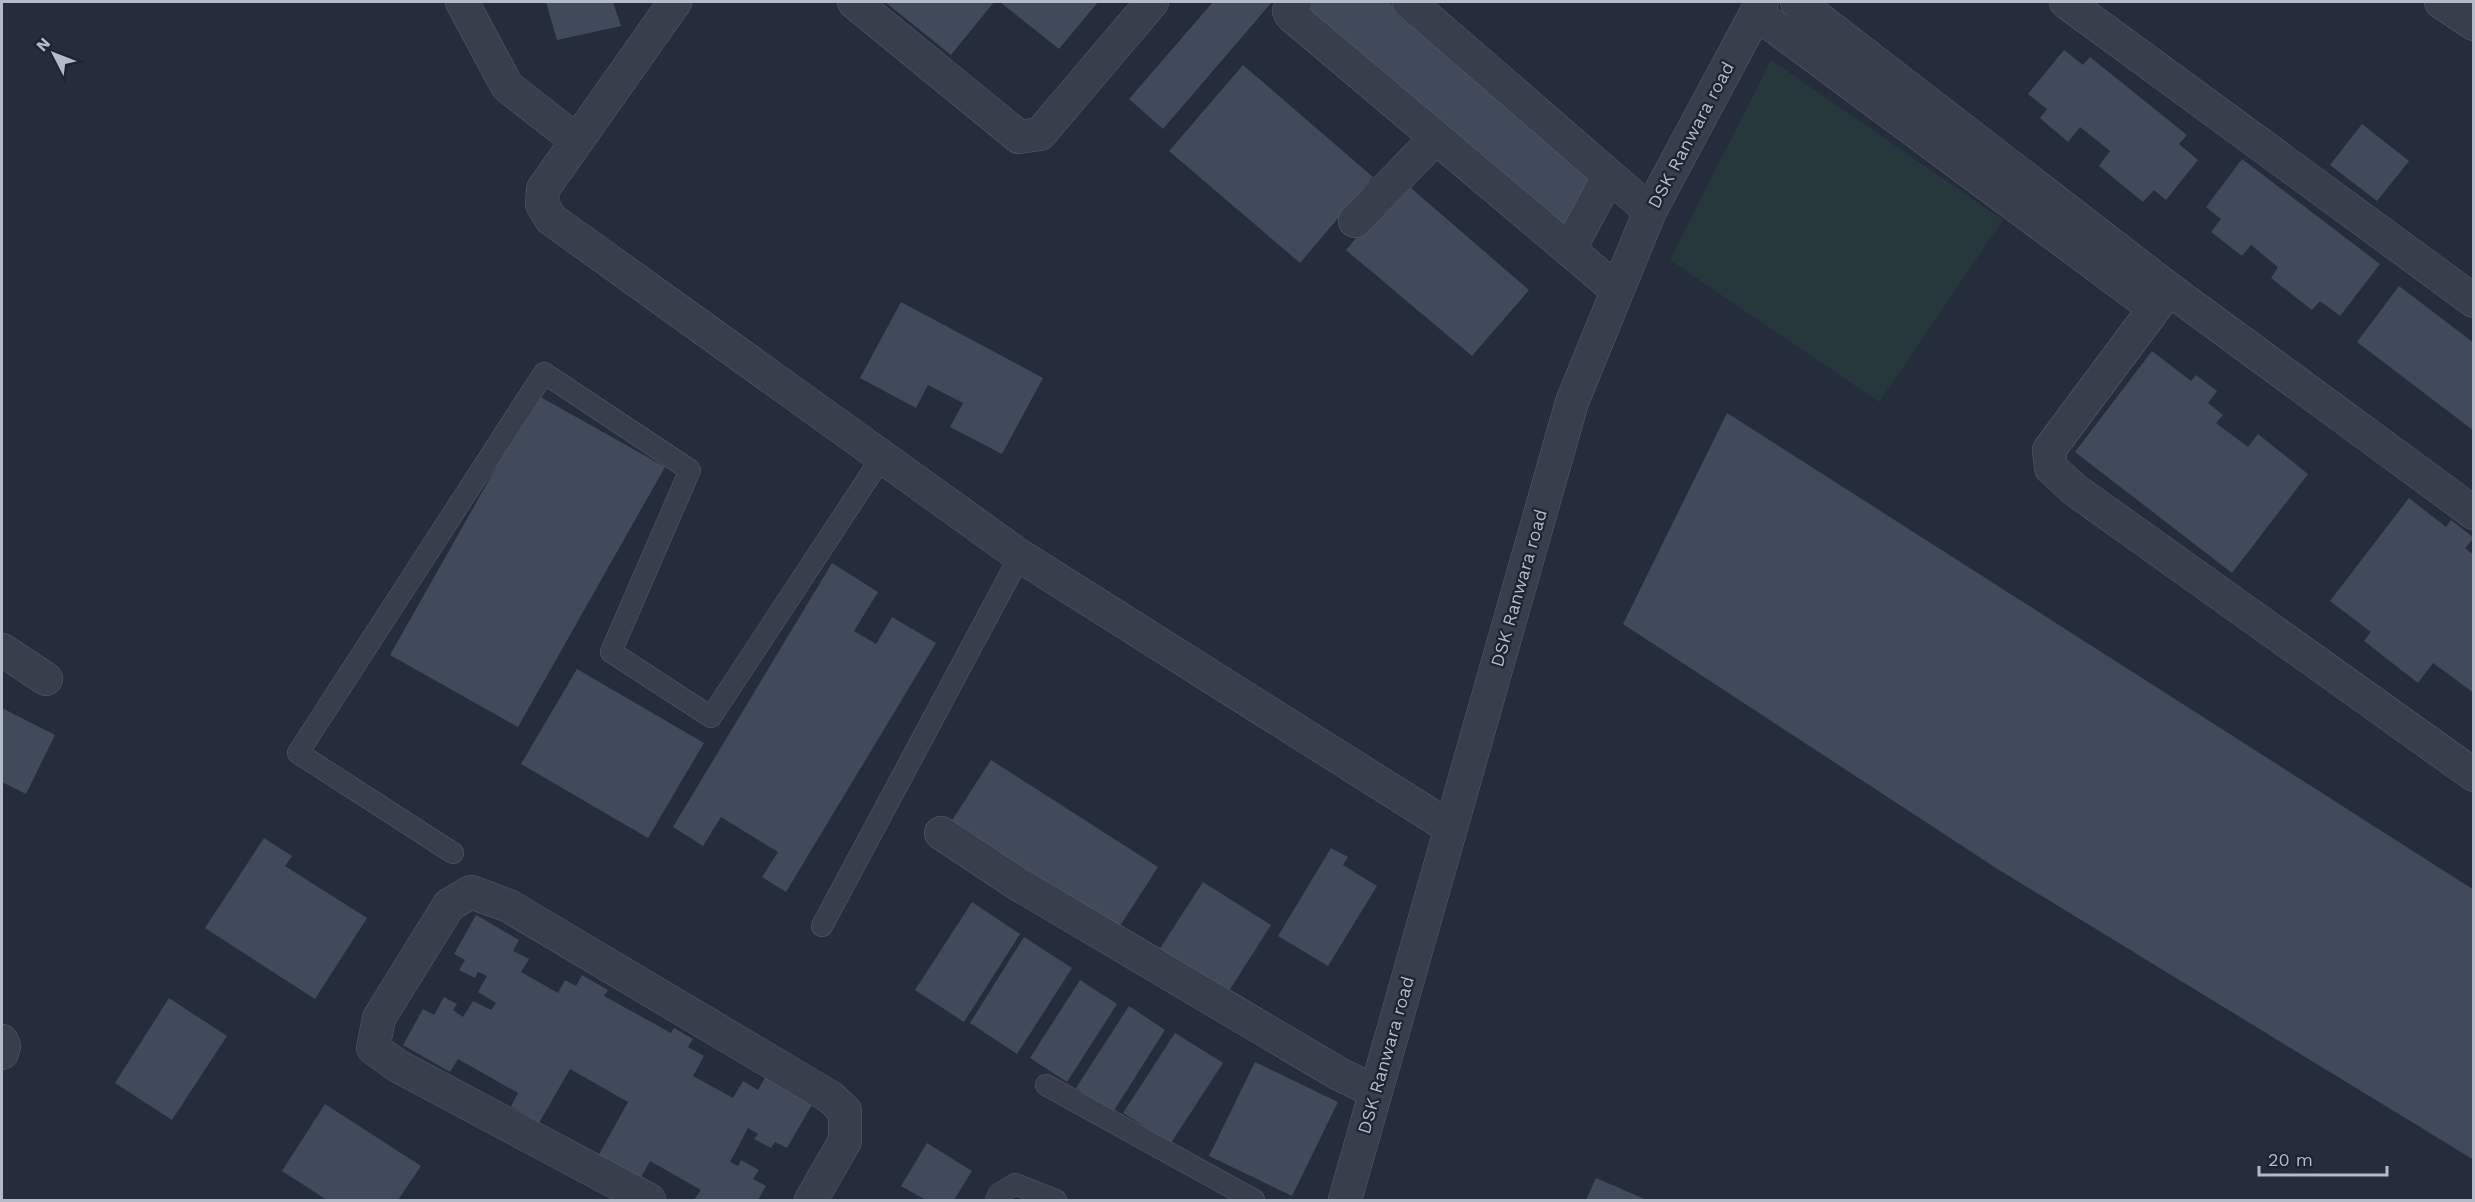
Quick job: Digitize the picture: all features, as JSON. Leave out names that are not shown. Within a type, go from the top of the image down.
[{"type":"street","points":[[462,2],[507,86],[576,141]]},
{"type":"street","points":[[675,2],[543,189],[542,204],[551,219],[1020,556],[1451,828]]},
{"type":"street","points":[[854,2],[1019,137],[1040,134],[1152,2]]},
{"type":"street","points":[[1408,2],[1650,211]]},
{"type":"street","points":[[1797,2],[2162,299]]},
{"type":"street","points":[[2067,2],[2474,301]]},
{"type":"street","points":[[2441,2],[2474,24]]},
{"type":"street","points":[[1759,7],[2162,299],[2474,513]]},
{"type":"street","name":"DSK Ranwara road","points":[[1345,1200],[1572,402],[1650,211],[1759,7]]},
{"type":"street","points":[[1285,12],[1289,11],[1292,16],[1569,250],[1613,301]]},
{"type":"street","points":[[1285,12],[1424,151],[1613,301]]},
{"type":"street","points":[[1355,221],[1424,151]]},
{"type":"street","points":[[1569,250],[1609,176]]},
{"type":"street","points":[[2162,299],[2049,450],[2051,468],[2075,490],[2474,774]]},
{"type":"street","points":[[2,650],[46,679]]},
{"type":"street","points":[[941,833],[1028,890],[1339,1074],[1376,1092]]},
{"type":"street","points":[[649,1200],[398,1066],[373,1048],[379,1018],[449,905],[471,892],[508,906],[830,1097],[845,1111],[845,1141],[811,1200]]},
{"type":"street","points":[[2,1041],[4,1046],[2,1053]]},
{"type":"lane","points":[[453,853],[298,753],[543,373],[690,470],[610,652],[711,717],[882,457]]},
{"type":"lane","points":[[822,926],[1020,556]]},
{"type":"lane","points":[[1046,1085],[1254,1200]]},
{"type":"lane","points":[[996,1200],[999,1194],[1015,1184],[1056,1200]]},
{"type":"shaded area","points":[[1771,60],[2003,220],[1879,402],[1670,260]]},
{"type":"building","points":[[546,2],[613,2],[621,26],[557,40]]},
{"type":"building","points":[[885,2],[994,2],[951,55]]},
{"type":"building","points":[[1000,2],[1098,2],[1059,49]]},
{"type":"building","points":[[1213,2],[1272,2],[1163,129],[1129,99]]},
{"type":"building","points":[[1301,2],[1389,2],[1597,186],[1566,228],[1299,5]]},
{"type":"building","points":[[2064,50],[2083,65],[2090,57],[2187,135],[2179,144],[2198,160],[2166,200],[2154,190],[2143,202],[2099,166],[2110,151],[2080,127],[2068,142],[2040,118],[2047,109],[2028,94]]},
{"type":"building","points":[[1243,65],[1373,177],[1300,263],[1169,151]]},
{"type":"building","points":[[2362,124],[2409,161],[2377,201],[2330,165]]},
{"type":"building","points":[[2242,159],[2380,264],[2340,316],[2320,301],[2312,310],[2271,278],[2278,267],[2251,245],[2242,256],[2211,232],[2221,219],[2206,207]]},
{"type":"building","points":[[1404,182],[1529,290],[1472,356],[1346,250]]},
{"type":"building","points":[[2399,286],[2474,343],[2474,431],[2357,342]]},
{"type":"building","points":[[901,302],[1043,378],[1002,454],[950,427],[963,403],[928,385],[916,408],[860,378]]},
{"type":"building","points":[[2152,351],[2191,381],[2196,375],[2217,391],[2208,403],[2223,415],[2216,423],[2248,447],[2258,434],[2308,474],[2232,573],[2075,452]]},
{"type":"building","points":[[537,395],[665,467],[518,727],[390,655]]},
{"type":"building","points":[[1727,413],[2474,890],[2474,1160],[1996,868],[1623,624]]},
{"type":"building","points":[[2409,498],[2446,527],[2451,520],[2474,538],[2465,548],[2474,555],[2474,693],[2433,663],[2418,683],[2364,641],[2371,632],[2330,601]]},
{"type":"building","points":[[832,563],[878,592],[854,631],[876,644],[892,617],[936,643],[786,892],[762,877],[778,852],[721,817],[703,846],[673,827]]},
{"type":"building","points":[[577,669],[704,743],[648,838],[521,764]]},
{"type":"building","points":[[2,708],[55,735],[26,794],[2,782]]},
{"type":"building","points":[[991,760],[1158,867],[1118,929],[951,822]]},
{"type":"building","points":[[264,838],[292,856],[285,866],[367,918],[315,999],[205,928]]},
{"type":"building","points":[[1331,848],[1348,857],[1343,865],[1377,886],[1328,966],[1278,936]]},
{"type":"building","points":[[1203,882],[1271,925],[1227,994],[1159,950]]},
{"type":"building","points":[[972,902],[1020,934],[964,1022],[915,990]]},
{"type":"building","points":[[476,915],[519,940],[513,951],[529,959],[521,972],[558,993],[565,980],[576,986],[582,975],[608,990],[604,996],[671,1033],[674,1028],[693,1039],[688,1047],[704,1056],[693,1076],[733,1098],[743,1081],[758,1090],[766,1076],[813,1103],[787,1148],[775,1142],[771,1148],[754,1139],[758,1134],[748,1128],[730,1162],[738,1166],[741,1160],[759,1170],[753,1179],[766,1186],[758,1200],[694,1200],[701,1190],[650,1161],[640,1179],[598,1156],[628,1102],[570,1069],[539,1123],[511,1106],[518,1093],[458,1059],[450,1072],[403,1045],[423,1009],[434,1015],[444,997],[457,1004],[453,1010],[463,1017],[473,1001],[491,1010],[496,1003],[478,992],[487,976],[478,972],[475,978],[459,970],[465,960],[454,954]]},
{"type":"building","points":[[1024,937],[1072,968],[1017,1054],[970,1023]]},
{"type":"building","points":[[1080,980],[1117,1004],[1067,1082],[1030,1058]]},
{"type":"building","points":[[169,998],[227,1036],[172,1120],[115,1083]]},
{"type":"building","points":[[1129,1006],[1165,1030],[1113,1112],[1076,1088]]},
{"type":"building","points":[[1175,1033],[1223,1063],[1171,1143],[1123,1113]]},
{"type":"building","points":[[1255,1062],[1338,1102],[1292,1196],[1209,1156]]},
{"type":"building","points":[[325,1104],[421,1166],[398,1200],[327,1200],[282,1171]]},
{"type":"building","points":[[927,1143],[972,1171],[954,1200],[926,1200],[901,1186]]},
{"type":"building","points":[[1596,1178],[1647,1200],[1586,1200]]}]
